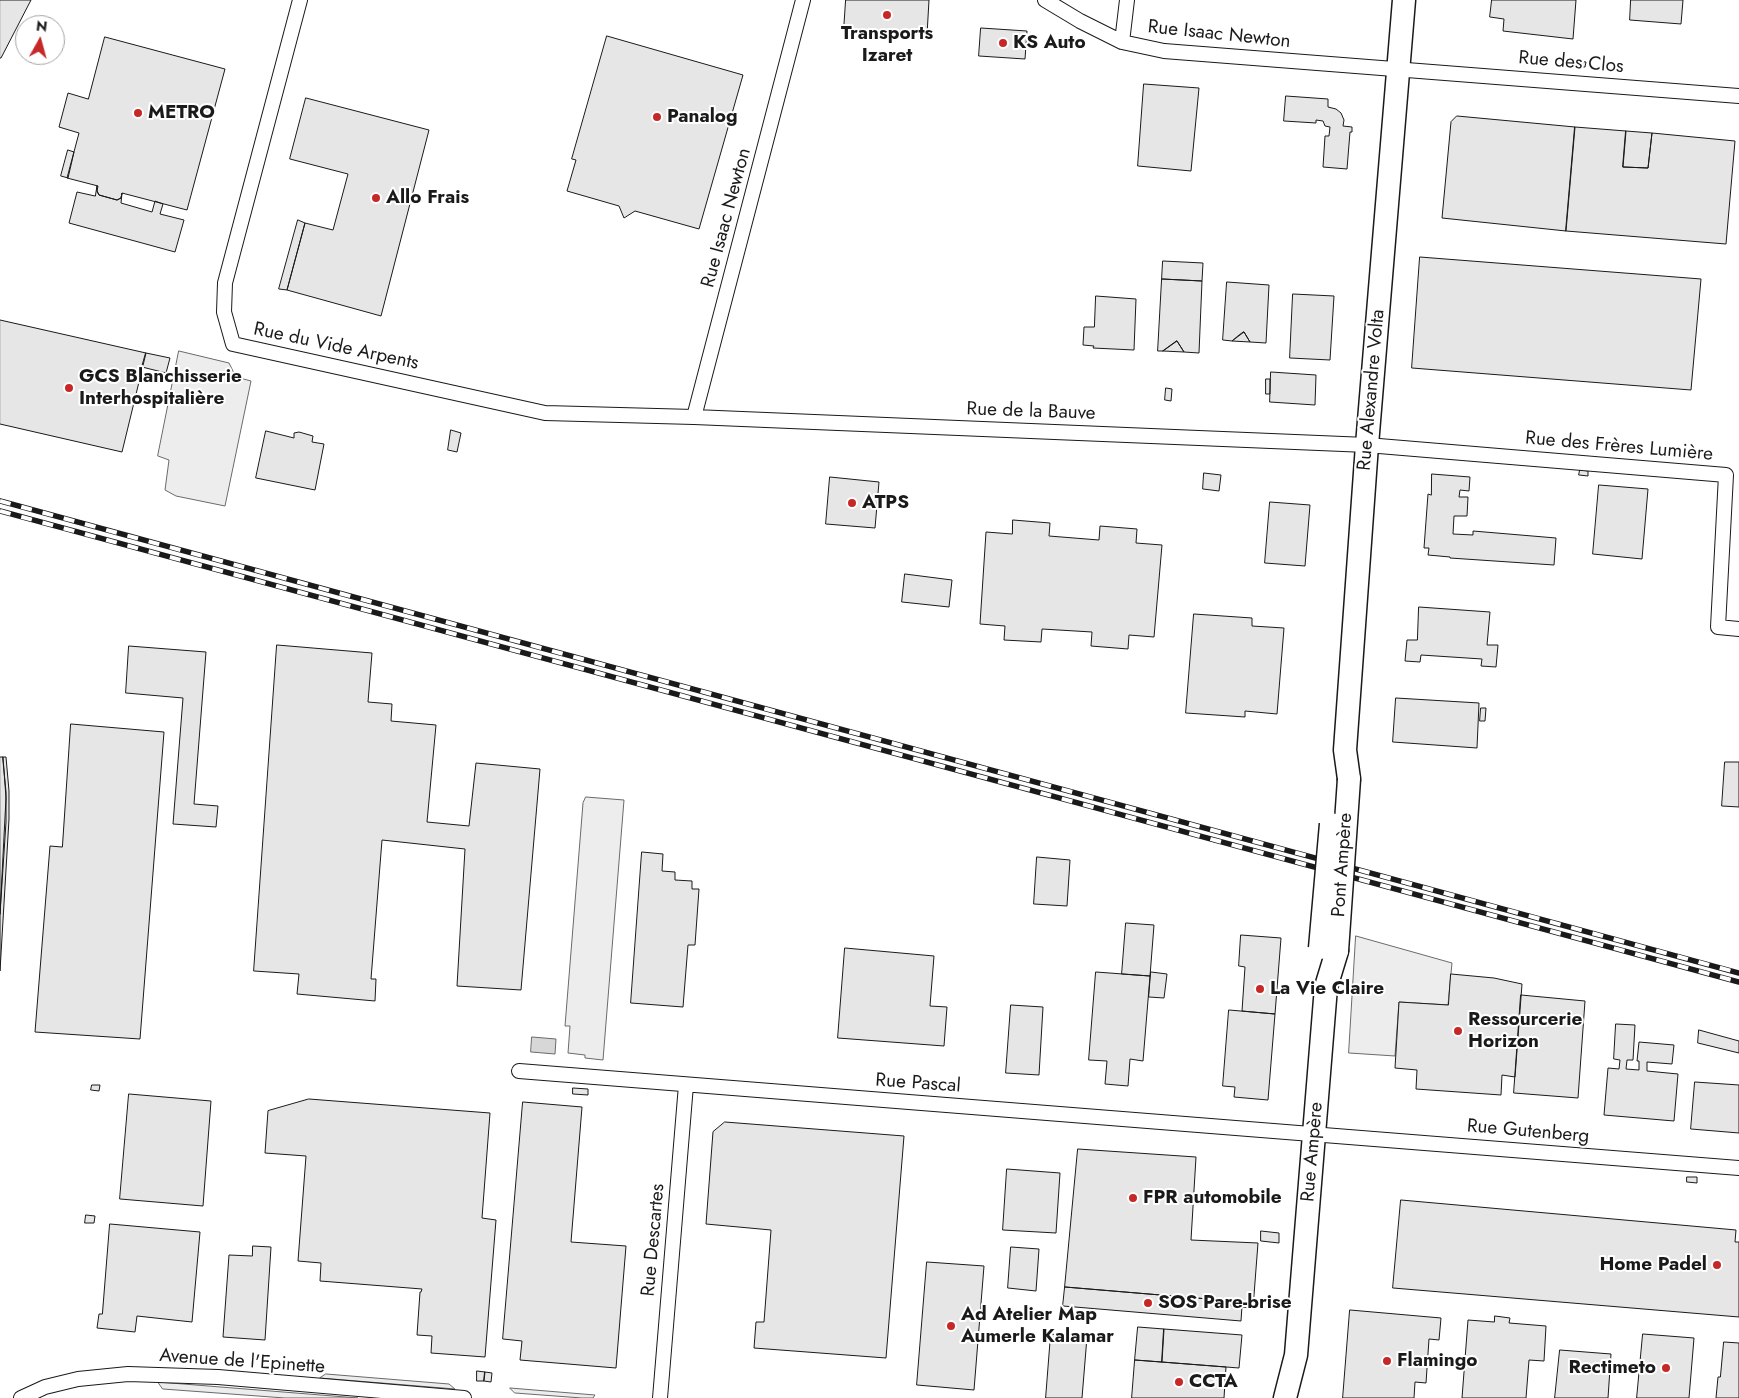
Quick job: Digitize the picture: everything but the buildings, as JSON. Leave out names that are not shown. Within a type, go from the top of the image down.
[{"type":"main road","name":"Rue Alexandre Volta","points":[[1342,778],[1367,445],[1400,70],[1404,0]]},
{"type":"main road","name":"Pont Ampère","points":[[1329,950],[1342,778]]},
{"type":"main road","name":"Rue Ampère","points":[[1285,1398],[1296,1355],[1329,950]]},
{"type":"main road","name":"Rue Ampère","points":[[1296,1355],[1302,1398]]},
{"type":"street","name":"Rue du Vide Arpents","points":[[300,0],[225,283],[224,312],[233,344],[545,413],[694,417]]},
{"type":"street","name":"Rue Isaac Newton","points":[[694,417],[803,0]]},
{"type":"street","name":"Rue Isaac Newton","points":[[1046,0],[1080,21],[1122,42],[1164,51],[1400,70]]},
{"type":"street","points":[[1122,42],[1127,0]]},
{"type":"street","name":"Rue des Clos","points":[[1400,70],[1739,96]]},
{"type":"street","name":"Rue de la Bauve","points":[[694,417],[1367,445]]},
{"type":"street","name":"Rue des Frères Lumière","points":[[1367,445],[1726,475],[1718,627],[1739,629]]},
{"type":"street","name":"Rue Pascal","points":[[519,1071],[1314,1134]]},
{"type":"street","name":"Rue Descartes","points":[[660,1398],[686,1085]]},
{"type":"street","name":"Rue Gutenberg","points":[[1314,1134],[1739,1168]]},
{"type":"street","name":"Avenue de l'Epinette","points":[[21,1398],[45,1387],[78,1379],[128,1374],[218,1377],[464,1398]]},
{"type":"shaded area","points":[[179,351],[229,363],[236,377],[251,381],[225,506],[176,496],[165,490],[169,460],[158,456]]},
{"type":"shaded area","points":[[586,797],[624,800],[603,1060],[585,1058],[585,1055],[568,1053],[570,1026],[565,1026],[583,803]]},
{"type":"shaded area","points":[[1356,936],[1452,963],[1448,1005],[1399,1002],[1395,1056],[1349,1053]]},
{"type":"shaded area","points":[[532,1037],[556,1039],[555,1054],[531,1052]]},
{"type":"shaded area","points":[[326,1374],[449,1384],[455,1389],[320,1378]]},
{"type":"shaded area","points":[[158,1382],[358,1398],[285,1398],[163,1389]]},
{"type":"shaded area","points":[[510,1388],[595,1395],[593,1398],[582,1398],[515,1393]]},
{"type":"railway","points":[[0,501],[1739,973]]},
{"type":"railway","points":[[0,511],[1739,982]]},
{"type":"place","name":"Transports Izaret","points":[[887,15]]},
{"type":"place","name":"KS Auto","points":[[1003,43]]},
{"type":"place","name":"METRO","points":[[138,113]]},
{"type":"place","name":"Panalog","points":[[657,117]]},
{"type":"place","name":"Allo Frais","points":[[376,198]]},
{"type":"place","name":"GCS Blanchisserie Interhospitalière","points":[[69,388]]},
{"type":"place","name":"ATPS","points":[[852,503]]},
{"type":"place","name":"La Vie Claire","points":[[1260,989]]},
{"type":"place","name":"Ressourcerie Horizon","points":[[1458,1031]]},
{"type":"place","name":"FPR automobile","points":[[1133,1198]]},
{"type":"place","name":"Home Padel","points":[[1717,1265]]},
{"type":"place","name":"SOS Pare-brise","points":[[1148,1303]]},
{"type":"place","name":"Ad Atelier Map Aumerle Kalamar","points":[[951,1326]]},
{"type":"place","name":"Flamingo","points":[[1387,1361]]},
{"type":"place","name":"Rectimeto","points":[[1666,1368]]},
{"type":"place","name":"CCTA","points":[[1179,1382]]}]
